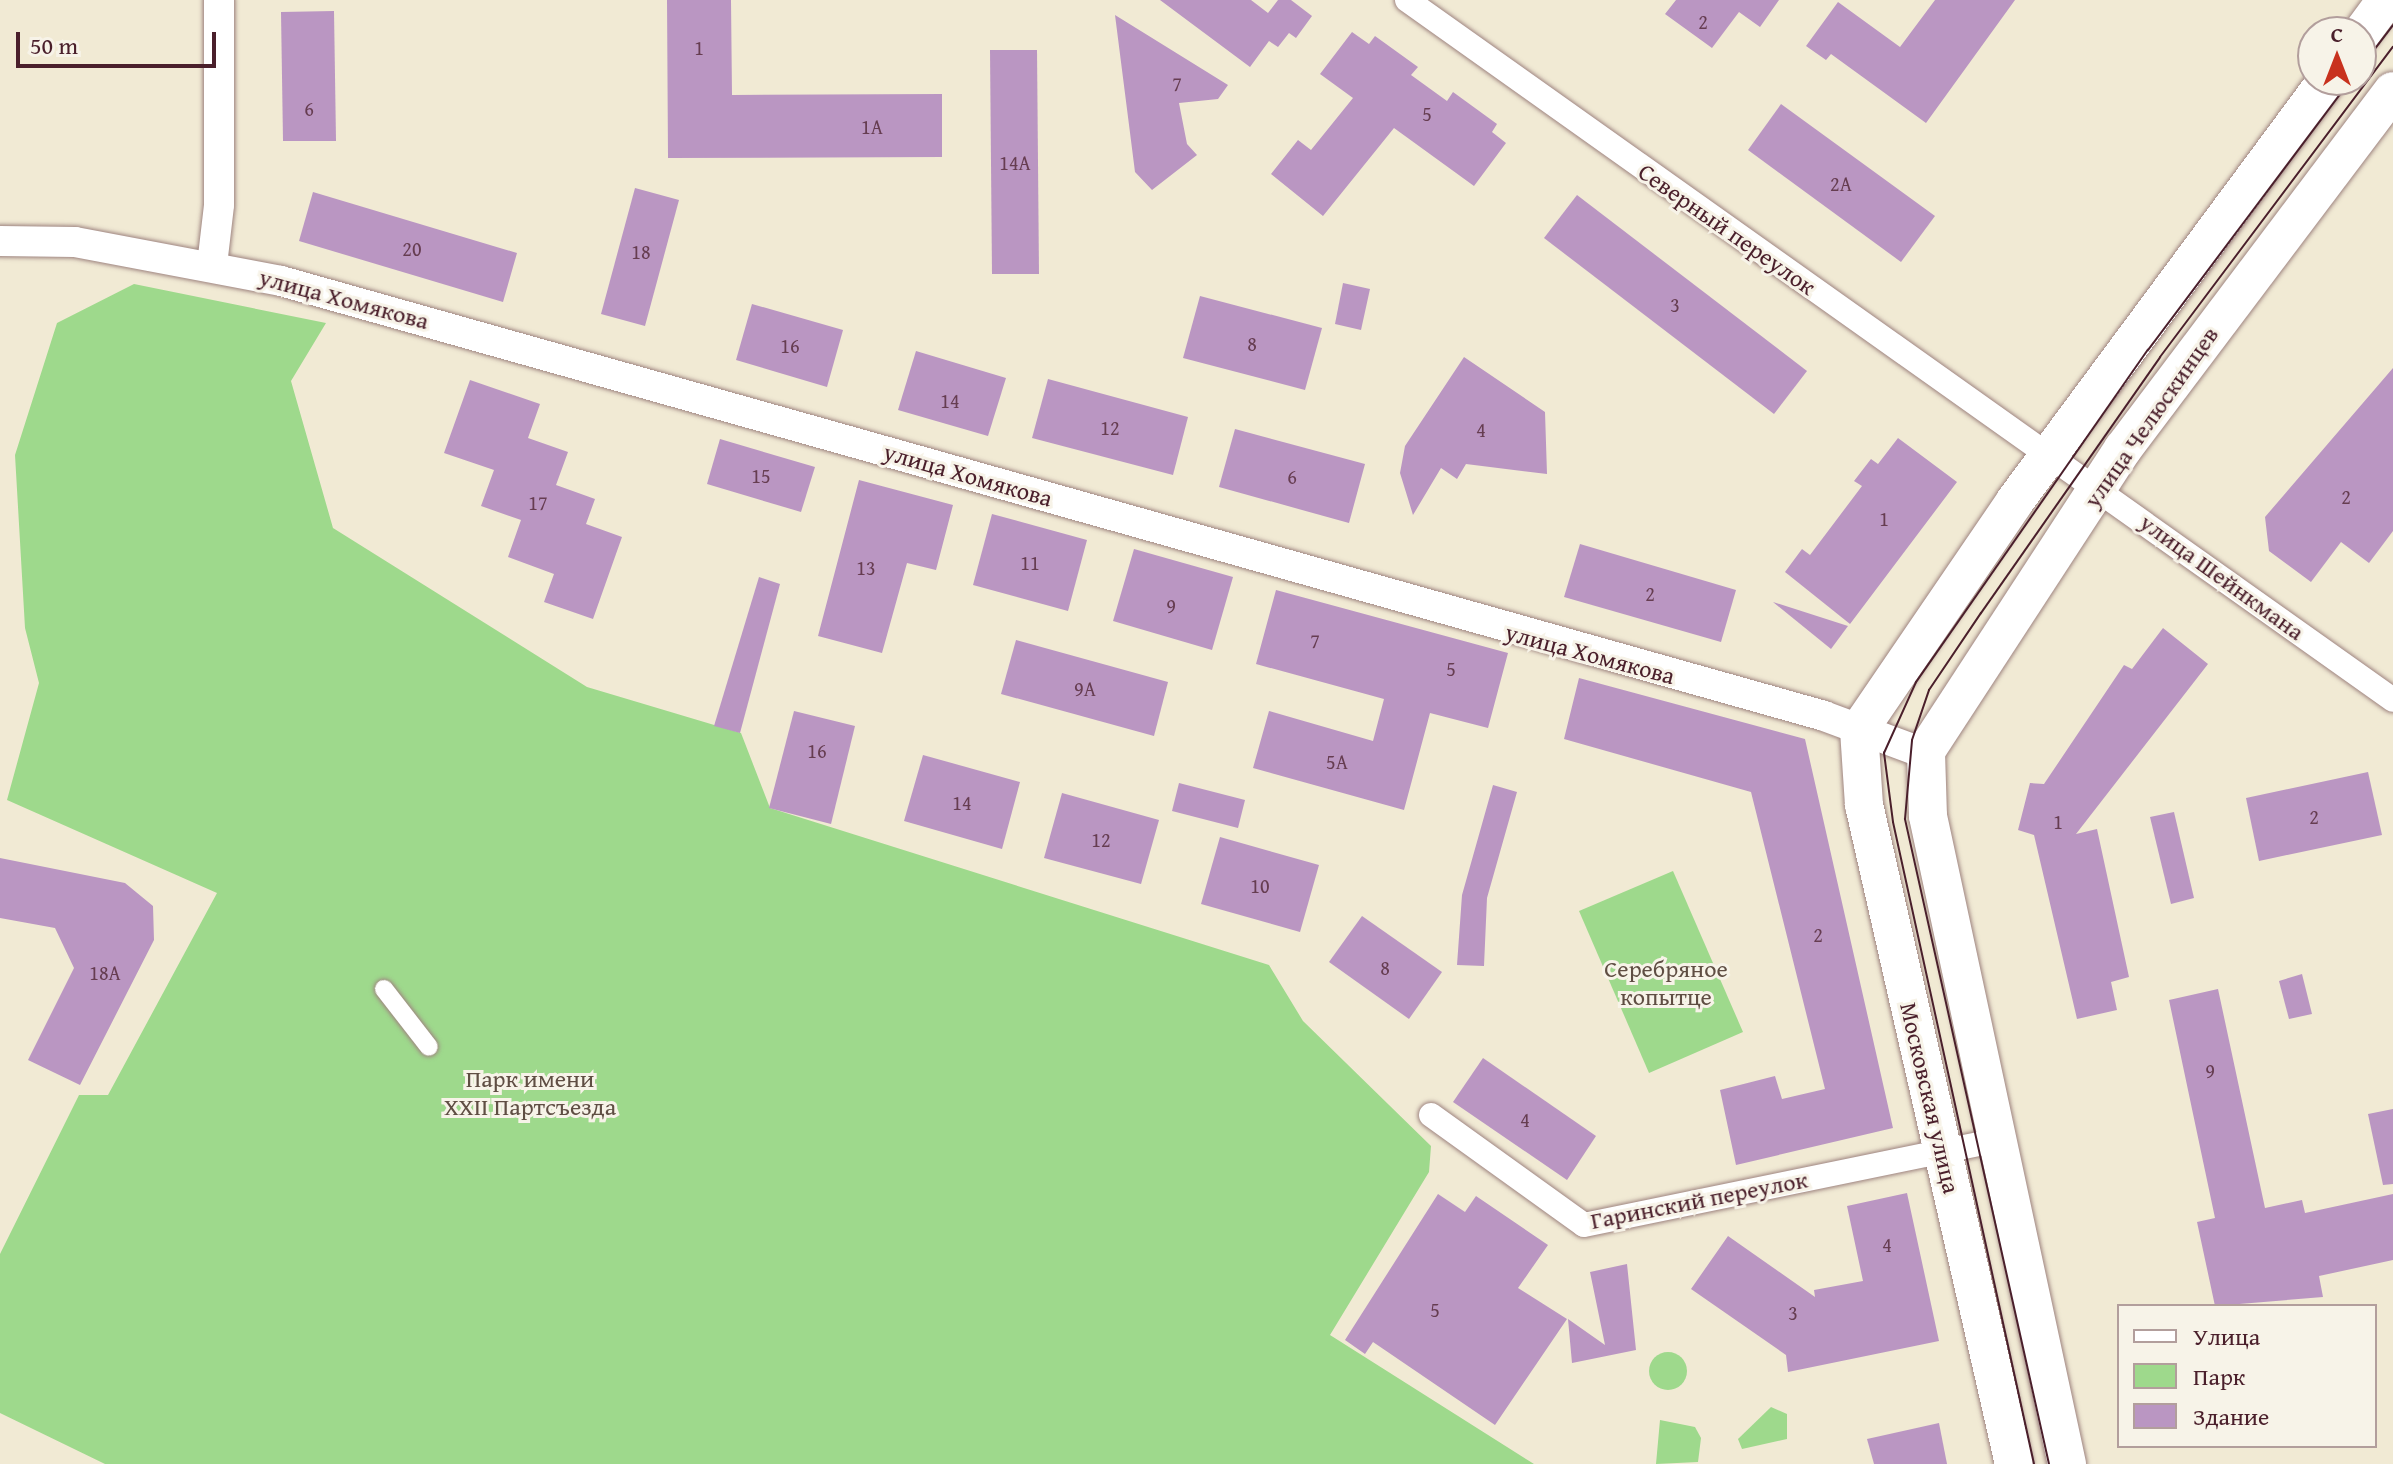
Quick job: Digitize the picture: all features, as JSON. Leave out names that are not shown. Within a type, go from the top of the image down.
[{"type":"main road","name":"улица Челюскинцев","points":[[1926,754],[2098,488],[2393,91]]},
{"type":"main road","points":[[1859,730],[2050,454],[2315,96]]},
{"type":"main road","name":"Московская улица","points":[[1859,730],[1864,805],[2014,1464]]},
{"type":"main road","points":[[1926,754],[1928,816],[2067,1464]]},
{"type":"street","points":[[212,265],[219,0]]},
{"type":"street","name":"Северный переулок","points":[[1407,0],[2050,454]]},
{"type":"street","name":"улица Хомякова","points":[[0,241],[75,242],[212,265],[568,359],[1859,730],[1926,754]]},
{"type":"street","name":"улица Шейнкмана","points":[[2050,454],[2393,700]]},
{"type":"street","points":[[384,989],[429,1047]]},
{"type":"street","name":"Гаринский переулок","points":[[1431,1115],[1584,1225],[1999,1140]]},
{"type":"green space","name":"Парк имени XXII Партсъезда","points":[[134,284],[326,323],[291,381],[333,528],[587,687],[741,733],[770,808],[1269,965],[1303,1021],[1431,1146],[1429,1172],[1330,1335],[1534,1464],[105,1464],[0,1413],[0,1254],[79,1095],[108,1095],[217,893],[7,800],[39,683],[25,628],[15,455],[57,323]]},
{"type":"green space","name":"Серебряное копытце","points":[[1673,871],[1743,1032],[1649,1073],[1579,911]]},
{"type":"green space","points":[[1668,1352],[1681,1358],[1687,1371],[1681,1384],[1668,1390],[1655,1384],[1649,1371],[1655,1358]]},
{"type":"green space","points":[[1771,1407],[1787,1414],[1787,1439],[1742,1449],[1738,1439]]},
{"type":"green space","points":[[1660,1420],[1695,1427],[1701,1438],[1698,1462],[1656,1464]]},
{"type":"building","points":[[667,0],[731,0],[732,95],[942,94],[942,157],[668,158]]},
{"type":"building","points":[[1160,0],[1251,0],[1268,13],[1278,0],[1291,0],[1312,16],[1296,38],[1289,33],[1278,47],[1269,41],[1250,67]]},
{"type":"building","points":[[1676,0],[1779,0],[1760,27],[1739,12],[1712,48],[1665,14]]},
{"type":"building","points":[[1935,0],[2015,0],[1926,123],[1831,54],[1826,60],[1806,46],[1838,2],[1900,47]]},
{"type":"building","points":[[334,11],[336,141],[283,141],[281,12]]},
{"type":"building","points":[[1115,15],[1228,85],[1218,99],[1179,103],[1187,144],[1197,155],[1152,190],[1135,172]]},
{"type":"building","points":[[1352,32],[1369,44],[1375,36],[1418,67],[1411,75],[1447,101],[1453,92],[1497,124],[1492,132],[1506,143],[1474,186],[1394,128],[1323,216],[1271,174],[1298,140],[1311,150],[1353,98],[1320,74]]},
{"type":"building","points":[[990,50],[1037,50],[1039,274],[992,274]]},
{"type":"building","points":[[1781,104],[1935,216],[1901,262],[1748,150]]},
{"type":"building","points":[[635,188],[679,200],[645,326],[601,314]]},
{"type":"building","points":[[313,192],[517,253],[503,302],[299,241]]},
{"type":"building","points":[[1577,195],[1807,371],[1774,414],[1544,238]]},
{"type":"building","points":[[1343,283],[1370,289],[1361,330],[1335,324]]},
{"type":"building","points":[[1200,296],[1322,328],[1305,390],[1183,358]]},
{"type":"building","points":[[752,304],[843,330],[827,387],[736,360]]},
{"type":"building","points":[[916,351],[1006,378],[988,436],[898,410]]},
{"type":"building","points":[[1464,357],[1545,412],[1547,474],[1466,464],[1457,479],[1441,468],[1413,515],[1400,473],[1405,446]]},
{"type":"building","points":[[2393,368],[2393,531],[2369,563],[2341,542],[2311,582],[2269,551],[2265,517]]},
{"type":"building","points":[[1048,379],[1188,417],[1173,475],[1032,438]]},
{"type":"building","points":[[470,380],[540,404],[528,438],[568,452],[556,485],[595,499],[586,524],[622,537],[593,619],[544,602],[554,574],[508,557],[521,520],[481,506],[494,470],[444,453]]},
{"type":"building","points":[[1235,429],[1365,464],[1349,523],[1219,487]]},
{"type":"building","points":[[1898,438],[1957,482],[1850,624],[1785,572],[1802,549],[1810,555],[1862,486],[1854,481],[1871,459],[1878,464]]},
{"type":"building","points":[[720,439],[815,467],[801,512],[707,484]]},
{"type":"building","points":[[859,480],[953,505],[936,570],[907,563],[882,653],[818,636]]},
{"type":"building","points":[[992,514],[1087,540],[1068,611],[973,585]]},
{"type":"building","points":[[1580,544],[1736,590],[1721,642],[1564,597]]},
{"type":"building","points":[[1134,549],[1233,577],[1212,650],[1113,621]]},
{"type":"building","points":[[759,577],[780,584],[740,733],[714,726]]},
{"type":"building","points":[[1276,590],[1508,653],[1488,728],[1430,713],[1404,810],[1253,768],[1269,711],[1373,741],[1384,699],[1256,664]]},
{"type":"building","points":[[1773,602],[1848,626],[1831,649]]},
{"type":"building","points":[[2163,628],[2208,664],[2076,834],[2097,829],[2129,977],[2111,982],[2117,1010],[2077,1019],[2034,835],[2018,830],[2030,783],[2044,784],[2124,665],[2132,669]]},
{"type":"building","points":[[1016,640],[1168,682],[1154,736],[1001,694]]},
{"type":"building","points":[[1579,678],[1805,739],[1893,1128],[1736,1165],[1720,1090],[1775,1076],[1782,1099],[1825,1089],[1751,792],[1564,739]]},
{"type":"building","points":[[794,711],[855,726],[831,824],[769,808]]},
{"type":"building","points":[[923,755],[1020,782],[1002,849],[904,821]]},
{"type":"building","points":[[2368,772],[2382,835],[2259,861],[2246,798]]},
{"type":"building","points":[[1179,783],[1245,800],[1238,828],[1172,811]]},
{"type":"building","points":[[1493,785],[1517,792],[1487,898],[1484,966],[1457,965],[1462,895]]},
{"type":"building","points":[[1062,793],[1159,820],[1141,884],[1044,858]]},
{"type":"building","points":[[2174,812],[2194,898],[2171,904],[2150,817]]},
{"type":"building","points":[[1220,837],[1319,865],[1300,932],[1201,904]]},
{"type":"building","points":[[0,858],[125,883],[153,906],[154,940],[80,1085],[28,1060],[74,968],[55,928],[0,918]]},
{"type":"building","points":[[1362,916],[1442,972],[1409,1019],[1329,962]]},
{"type":"building","points":[[2302,974],[2312,1014],[2289,1019],[2279,981]]},
{"type":"building","points":[[2218,989],[2265,1208],[2302,1200],[2305,1213],[2393,1194],[2393,1260],[2319,1276],[2323,1297],[2215,1304],[2197,1222],[2215,1218],[2169,1000]]},
{"type":"building","points":[[1483,1058],[1596,1136],[1567,1180],[1453,1102]]},
{"type":"building","points":[[2393,1109],[2393,1184],[2383,1185],[2368,1114]]},
{"type":"building","points":[[1907,1193],[1939,1341],[1788,1372],[1786,1355],[1691,1289],[1728,1236],[1815,1297],[1814,1290],[1863,1281],[1847,1206]]},
{"type":"building","points":[[1438,1194],[1465,1212],[1476,1196],[1548,1245],[1518,1288],[1567,1319],[1495,1425],[1373,1342],[1365,1354],[1345,1340]]},
{"type":"building","points":[[1627,1264],[1636,1350],[1572,1363],[1568,1319],[1605,1345],[1590,1272]]},
{"type":"building","points":[[1939,1423],[1947,1464],[1874,1464],[1867,1439]]},
{"type":"tram line","points":[[2377,46],[2393,25]]},
{"type":"tram line","points":[[2049,1464],[1905,819],[1912,740],[1929,690],[1981,613],[2160,357],[2393,47]]},
{"type":"tram line","points":[[2034,1464],[1893,822],[1884,753],[1916,682],[2148,350],[2339,96]]}]
